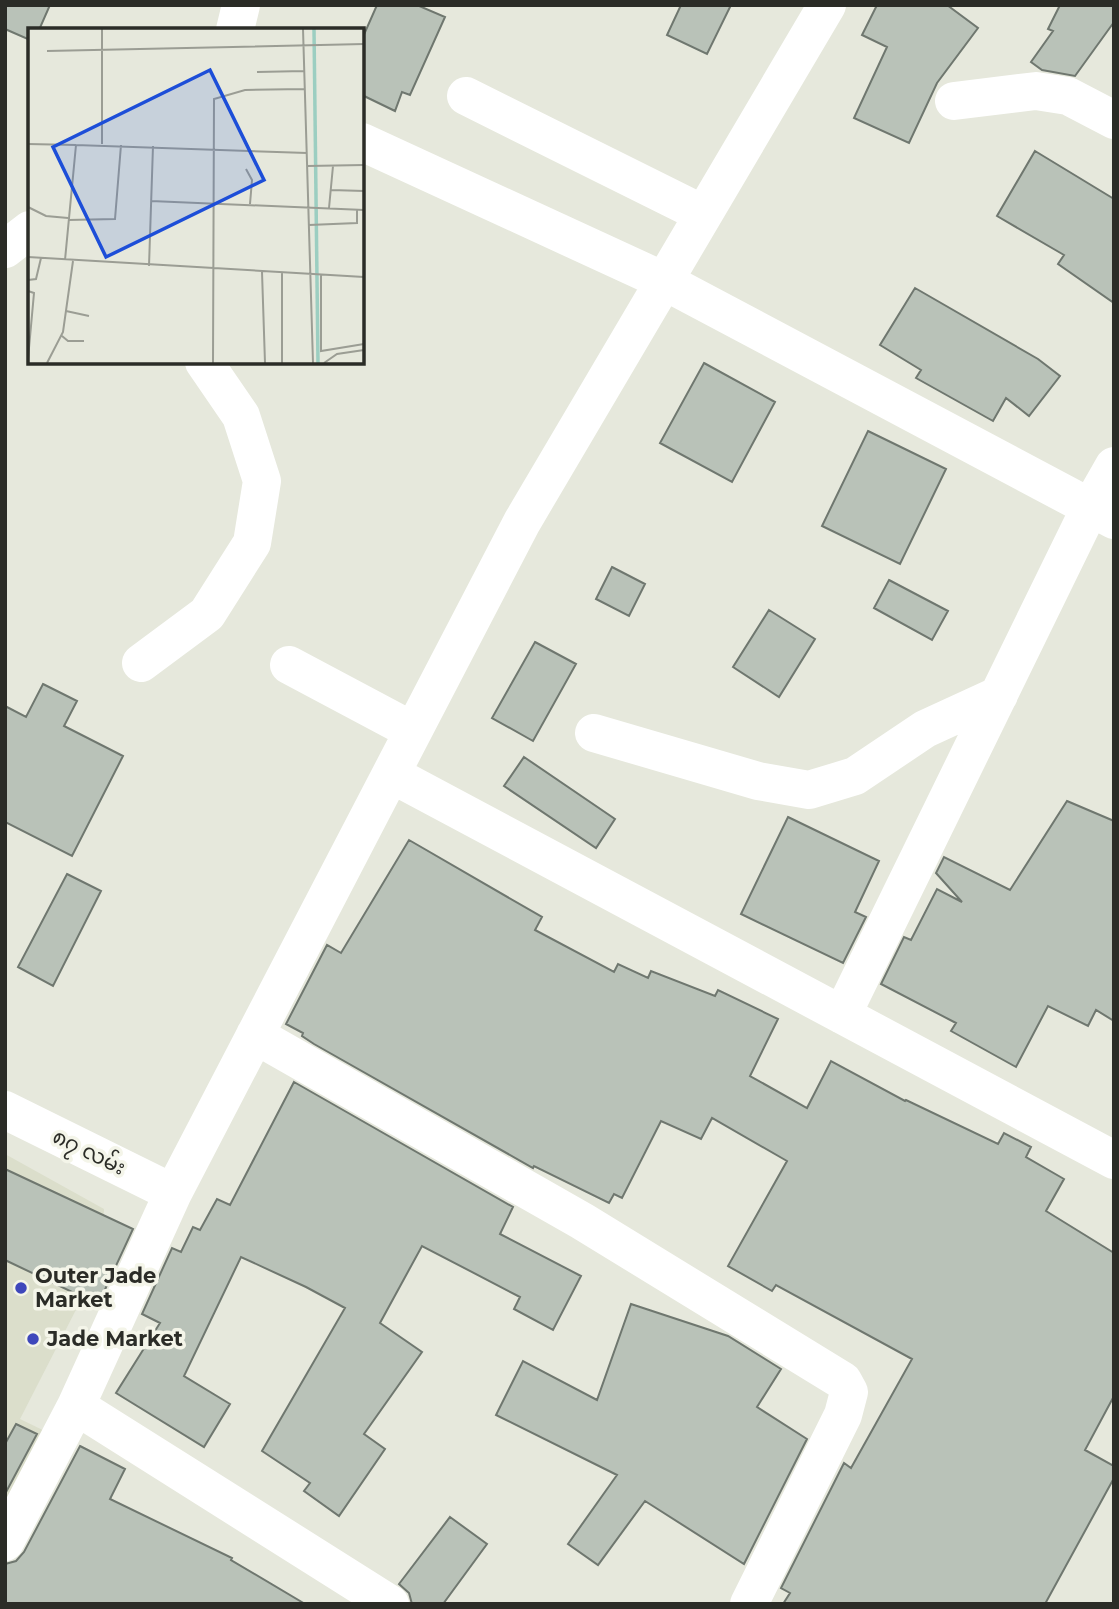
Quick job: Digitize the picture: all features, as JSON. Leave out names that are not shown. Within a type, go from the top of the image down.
[{"type":"street","points":[[235,28],[241,5]]},
{"type":"street","points":[[5,1542],[76,1406],[173,1193],[522,522],[827,5]]},
{"type":"street","points":[[954,101],[1036,91],[1068,96],[1096,108],[1114,120]]},
{"type":"street","points":[[466,96],[704,214]]},
{"type":"street","points":[[364,143],[664,281],[1102,514]]},
{"type":"street","points":[[5,249],[28,232]]},
{"type":"street","points":[[141,663],[207,614],[252,543],[262,481],[241,416],[205,364]]},
{"type":"street","points":[[842,1015],[999,695],[1102,514],[1114,466]]},
{"type":"street","points":[[289,666],[413,731]]},
{"type":"street","points":[[594,733],[758,781],[809,790],[855,776],[925,729],[999,695]]},
{"type":"street","points":[[391,774],[1114,1160]]},
{"type":"street","points":[[255,1035],[582,1221],[843,1381],[849,1392],[847,1404],[749,1604]]},
{"type":"street","name":"၈၇ လမ်း","points":[[5,1110],[173,1193]]},
{"type":"street","points":[[76,1406],[390,1604]]},
{"type":"shaded area","name":"Jade Market","points":[[5,1154],[104,1209],[102,1259],[20,1419],[55,1436],[5,1530]]},
{"type":"building","points":[[5,5],[50,5],[40,28],[28,28],[28,39],[5,29]]},
{"type":"building","points":[[377,5],[417,5],[445,17],[410,95],[402,92],[395,111],[364,96],[364,34]]},
{"type":"building","points":[[681,5],[731,5],[707,54],[667,35]]},
{"type":"building","points":[[877,5],[947,5],[978,28],[937,83],[909,143],[854,118],[887,47],[862,35]]},
{"type":"building","points":[[1060,5],[1114,5],[1114,22],[1075,76],[1042,70],[1031,62],[1053,31],[1048,29]]},
{"type":"building","points":[[1035,151],[1114,199],[1114,303],[1058,264],[1064,255],[997,216]]},
{"type":"building","points":[[915,288],[1038,359],[1060,376],[1029,416],[1006,398],[993,421],[916,378],[921,370],[880,345]]},
{"type":"building","points":[[704,363],[775,402],[732,482],[660,443]]},
{"type":"building","points":[[868,431],[946,469],[900,564],[822,526]]},
{"type":"building","points":[[612,567],[645,584],[629,616],[596,599]]},
{"type":"building","points":[[889,580],[948,611],[932,640],[874,608]]},
{"type":"building","points":[[769,610],[815,639],[779,697],[733,667]]},
{"type":"building","points":[[535,642],[576,664],[533,741],[492,718]]},
{"type":"building","points":[[43,684],[77,701],[64,726],[123,756],[72,856],[5,822],[5,706],[26,717]]},
{"type":"building","points":[[524,757],[615,819],[596,848],[504,786]]},
{"type":"building","points":[[1067,801],[1114,821],[1114,1021],[1096,1010],[1088,1026],[1048,1006],[1016,1067],[951,1031],[956,1023],[881,984],[904,937],[911,940],[937,889],[962,902],[936,873],[944,857],[1010,890]]},
{"type":"building","points":[[788,817],[879,861],[855,912],[866,917],[843,963],[741,914]]},
{"type":"building","points":[[409,840],[542,917],[535,930],[614,972],[618,964],[648,978],[651,971],[715,996],[718,990],[778,1019],[750,1076],[807,1108],[831,1061],[905,1101],[998,1144],[1004,1133],[1031,1147],[1026,1157],[1064,1179],[1046,1211],[1114,1253],[1114,1396],[1085,1450],[1114,1466],[1114,1478],[1045,1604],[783,1604],[790,1593],[781,1588],[844,1463],[851,1468],[912,1359],[776,1285],[772,1291],[728,1266],[787,1161],[712,1118],[701,1139],[661,1121],[622,1198],[614,1194],[609,1203],[534,1166],[533,1168],[314,1044],[302,1036],[303,1033],[286,1024],[327,945],[341,953]]},
{"type":"building","points":[[67,874],[101,891],[53,986],[18,967]]},
{"type":"building","points":[[294,1082],[513,1207],[500,1234],[581,1276],[553,1330],[514,1309],[520,1297],[422,1246],[380,1323],[422,1352],[364,1434],[385,1449],[339,1516],[304,1491],[310,1483],[262,1451],[345,1308],[241,1257],[184,1376],[230,1404],[204,1447],[116,1393],[160,1323],[142,1314],[172,1248],[181,1252],[193,1227],[200,1230],[217,1199],[230,1205]]},
{"type":"building","points":[[5,1169],[133,1229],[102,1296],[97,1293],[93,1302],[5,1260]]},
{"type":"building","points":[[631,1304],[728,1336],[781,1369],[757,1407],[807,1439],[744,1564],[645,1501],[598,1565],[568,1544],[617,1475],[496,1415],[523,1361],[597,1400]]},
{"type":"building","points":[[16,1424],[37,1434],[5,1494],[5,1444]]},
{"type":"building","points":[[80,1446],[125,1469],[110,1499],[232,1558],[231,1560],[305,1604],[5,1604],[5,1564],[16,1561],[24,1552]]},
{"type":"building","points":[[450,1517],[487,1544],[443,1604],[412,1604],[409,1593],[399,1584]]},
{"type":"place","name":"Outer Jade Market","points":[[21,1288]]},
{"type":"place","name":"Jade Market","points":[[33,1339]]}]
